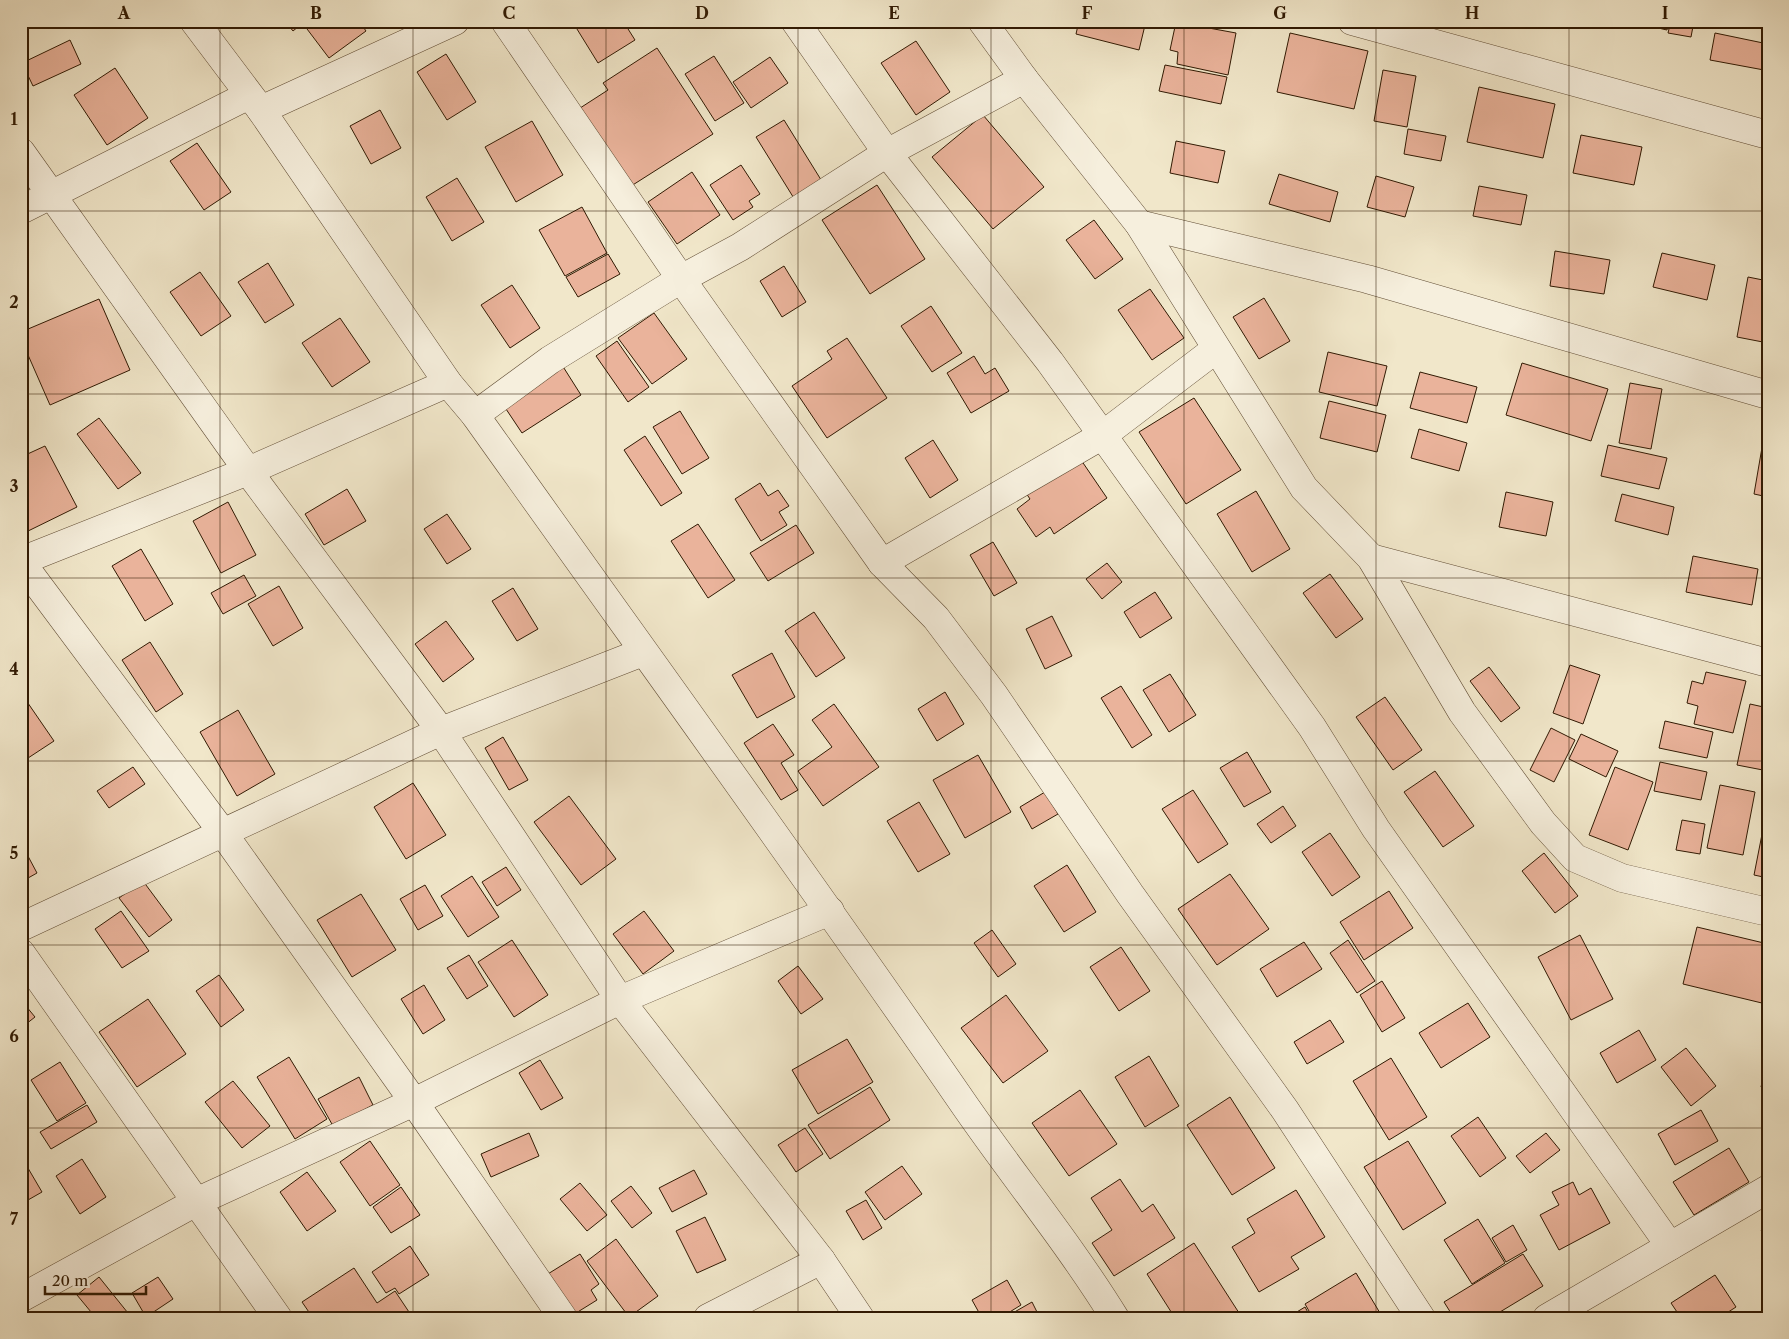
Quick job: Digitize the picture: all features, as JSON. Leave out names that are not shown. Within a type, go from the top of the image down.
[{"type":"street","points":[[194,21],[255,103],[448,383],[475,415],[830,911],[978,1126],[1096,1286],[1115,1318]]},
{"type":"street","points":[[21,210],[52,194],[255,103],[455,21]]},
{"type":"street","points":[[505,21],[681,279],[882,563],[936,618],[994,695],[1130,894],[1284,1110],[1421,1318]]},
{"type":"street","points":[[795,21],[887,153],[1050,362],[1312,727],[1376,829],[1670,1246]]},
{"type":"street","points":[[982,21],[1024,78],[1139,224],[1304,488],[1371,558],[1462,712],[1543,823],[1575,858],[1622,878],[1768,912]]},
{"type":"street","points":[[1352,21],[1768,135]]},
{"type":"street","points":[[475,415],[550,360],[681,279],[740,247],[887,153],[1024,78]]},
{"type":"street","points":[[21,152],[248,471],[440,731],[620,1000],[821,1260],[860,1318]]},
{"type":"street","points":[[1139,224],[1367,279],[1768,394]]},
{"type":"street","points":[[882,563],[1103,435],[1216,350]]},
{"type":"street","points":[[448,383],[248,471],[21,562],[223,833],[414,1102],[563,1318]]},
{"type":"street","points":[[1371,558],[1768,664]]},
{"type":"street","points":[[21,927],[440,731],[643,652]]},
{"type":"street","points":[[21,1298],[196,1202],[414,1102],[620,1000],[830,911]]},
{"type":"street","points":[[21,953],[278,1318]]},
{"type":"street","points":[[1547,1318],[1768,1189]]},
{"type":"street","points":[[708,1318],[821,1260]]},
{"type":"building","points":[[285,21],[305,21],[293,31]]},
{"type":"building","points":[[309,21],[359,21],[366,31],[329,58],[304,25]]},
{"type":"building","points":[[572,21],[623,21],[635,40],[598,63]]},
{"type":"building","points":[[1079,21],[1146,21],[1139,50],[1076,34]]},
{"type":"building","points":[[1529,21],[1562,21],[1561,26]]},
{"type":"building","points":[[1574,21],[1591,21],[1591,25]]},
{"type":"building","points":[[1628,21],[1669,21],[1667,30]]},
{"type":"building","points":[[1671,21],[1694,21],[1691,37],[1668,33]]},
{"type":"building","points":[[1176,22],[1236,33],[1228,75],[1177,64],[1178,52],[1170,50]]},
{"type":"building","points":[[1290,33],[1368,51],[1354,109],[1277,92]]},
{"type":"building","points":[[1715,33],[1768,44],[1764,70],[1710,60]]},
{"type":"building","points":[[70,40],[81,64],[33,86],[22,63]]},
{"type":"building","points":[[916,41],[950,92],[916,115],[881,63]]},
{"type":"building","points":[[657,48],[713,134],[628,188],[577,110],[608,90],[603,83]]},
{"type":"building","points":[[446,54],[476,102],[447,120],[417,72]]},
{"type":"building","points":[[714,56],[744,103],[715,121],[685,74]]},
{"type":"building","points":[[770,57],[788,83],[751,108],[733,82]]},
{"type":"building","points":[[1165,65],[1227,77],[1221,104],[1159,91]]},
{"type":"building","points":[[115,68],[148,118],[107,145],[74,95]]},
{"type":"building","points":[[1383,70],[1416,76],[1407,127],[1374,121]]},
{"type":"building","points":[[1479,87],[1555,104],[1543,158],[1467,142]]},
{"type":"building","points":[[380,110],[401,148],[371,164],[350,126]]},
{"type":"building","points":[[983,115],[1044,187],[993,229],[932,157]]},
{"type":"building","points":[[784,120],[823,183],[795,200],[756,137]]},
{"type":"building","points":[[532,121],[563,175],[516,202],[485,147]]},
{"type":"building","points":[[1408,129],[1446,136],[1441,161],[1404,154]]},
{"type":"building","points":[[1581,135],[1642,147],[1634,185],[1573,173]]},
{"type":"building","points":[[1176,141],[1225,151],[1218,183],[1170,173]]},
{"type":"building","points":[[197,143],[231,192],[204,210],[170,161]]},
{"type":"building","points":[[741,165],[760,194],[749,201],[753,207],[733,220],[710,185]]},
{"type":"building","points":[[692,172],[720,215],[677,244],[648,202]]},
{"type":"building","points":[[1279,174],[1338,192],[1330,222],[1269,204]]},
{"type":"building","points":[[1376,176],[1414,187],[1405,217],[1367,207]]},
{"type":"building","points":[[457,178],[484,222],[452,241],[426,197]]},
{"type":"building","points":[[877,185],[925,259],[870,294],[822,220]]},
{"type":"building","points":[[1479,186],[1527,195],[1521,225],[1473,216]]},
{"type":"building","points":[[582,207],[607,253],[565,276],[539,230]]},
{"type":"building","points":[[1094,220],[1123,259],[1095,279],[1066,240]]},
{"type":"building","points":[[1555,251],[1610,260],[1604,294],[1550,286]]},
{"type":"building","points":[[1662,253],[1715,265],[1707,300],[1653,287]]},
{"type":"building","points":[[608,254],[620,274],[578,297],[566,277]]},
{"type":"building","points":[[268,263],[294,305],[265,323],[238,282]]},
{"type":"building","points":[[784,266],[806,302],[782,317],[760,281]]},
{"type":"building","points":[[200,272],[231,316],[201,336],[170,292]]},
{"type":"building","points":[[1748,277],[1768,281],[1768,343],[1737,337]]},
{"type":"building","points":[[512,285],[540,328],[510,348],[481,305]]},
{"type":"building","points":[[1150,289],[1184,338],[1152,360],[1118,310]]},
{"type":"building","points":[[1264,298],[1290,341],[1259,359],[1233,317]]},
{"type":"building","points":[[99,299],[130,370],[50,405],[21,339],[21,332]]},
{"type":"building","points":[[931,306],[962,353],[932,372],[901,326]]},
{"type":"building","points":[[654,313],[687,359],[652,384],[618,338]]},
{"type":"building","points":[[340,318],[370,362],[332,387],[302,343]]},
{"type":"building","points":[[847,338],[887,398],[827,438],[792,386],[832,359],[827,351]]},
{"type":"building","points":[[617,341],[649,387],[628,402],[596,356]]},
{"type":"building","points":[[1328,352],[1387,366],[1377,406],[1319,392]]},
{"type":"building","points":[[974,356],[985,374],[995,368],[1009,391],[971,413],[947,373]]},
{"type":"building","points":[[1522,363],[1608,389],[1591,441],[1506,415]]},
{"type":"building","points":[[562,365],[581,395],[522,433],[502,403]]},
{"type":"building","points":[[1420,372],[1477,387],[1467,423],[1410,408]]},
{"type":"building","points":[[1630,383],[1662,389],[1651,449],[1619,443]]},
{"type":"building","points":[[1194,398],[1241,470],[1186,504],[1139,432]]},
{"type":"building","points":[[1329,401],[1386,415],[1377,452],[1320,438]]},
{"type":"building","points":[[680,411],[709,458],[682,474],[653,427]]},
{"type":"building","points":[[99,418],[141,473],[118,489],[77,434]]},
{"type":"building","points":[[1419,429],[1467,443],[1459,471],[1411,458]]},
{"type":"building","points":[[1765,430],[1768,431],[1768,497],[1754,494]]},
{"type":"building","points":[[645,436],[682,493],[661,506],[624,450]]},
{"type":"building","points":[[933,440],[958,480],[930,498],[905,458]]},
{"type":"building","points":[[1608,445],[1667,458],[1659,489],[1601,476]]},
{"type":"building","points":[[45,446],[77,507],[24,533],[21,527],[21,457]]},
{"type":"building","points":[[1079,457],[1107,498],[1054,534],[1050,527],[1036,537],[1017,509],[1030,499],[1026,493]]},
{"type":"building","points":[[760,483],[768,496],[778,490],[789,506],[779,512],[787,525],[761,541],[735,499]]},
{"type":"building","points":[[347,489],[366,521],[324,545],[305,514]]},
{"type":"building","points":[[1256,491],[1290,549],[1252,572],[1217,514]]},
{"type":"building","points":[[1506,492],[1553,502],[1546,536],[1499,527]]},
{"type":"building","points":[[1622,494],[1674,507],[1668,535],[1615,521]]},
{"type":"building","points":[[228,502],[256,555],[221,573],[193,521]]},
{"type":"building","points":[[447,514],[471,549],[447,564],[424,529]]},
{"type":"building","points":[[698,524],[735,580],[708,598],[671,541]]},
{"type":"building","points":[[796,525],[814,553],[768,581],[750,553]]},
{"type":"building","points":[[993,542],[1017,583],[994,596],[970,555]]},
{"type":"building","points":[[141,549],[173,604],[145,621],[112,566]]},
{"type":"building","points":[[1693,556],[1758,569],[1752,605],[1686,592]]},
{"type":"building","points":[[1107,563],[1122,582],[1102,599],[1086,579]]},
{"type":"building","points":[[1330,574],[1363,619],[1336,638],[1303,593]]},
{"type":"building","points":[[244,575],[256,596],[223,614],[211,593]]},
{"type":"building","points":[[279,586],[303,628],[273,646],[248,604]]},
{"type":"building","points":[[513,588],[538,629],[517,641],[492,601]]},
{"type":"building","points":[[1155,592],[1172,618],[1140,638],[1124,612]]},
{"type":"building","points":[[814,612],[845,658],[816,677],[785,631]]},
{"type":"building","points":[[1052,616],[1072,656],[1045,669],[1026,629]]},
{"type":"building","points":[[446,621],[474,659],[443,682],[415,644]]},
{"type":"building","points":[[150,642],[183,694],[156,712],[122,660]]},
{"type":"building","points":[[772,653],[795,697],[757,718],[732,675]]},
{"type":"building","points":[[1570,665],[1600,675],[1583,724],[1553,713]]},
{"type":"building","points":[[1489,667],[1520,708],[1501,722],[1470,681]]},
{"type":"building","points":[[1706,672],[1746,681],[1733,733],[1694,724],[1698,706],[1687,703],[1692,681],[1703,684]]},
{"type":"building","points":[[1170,674],[1196,715],[1169,732],[1143,690]]},
{"type":"building","points":[[1121,686],[1152,735],[1132,748],[1101,698]]},
{"type":"building","points":[[945,692],[964,724],[937,741],[918,709]]},
{"type":"building","points":[[21,693],[54,741],[25,760],[21,754]]},
{"type":"building","points":[[1385,697],[1422,750],[1393,770],[1356,717]]},
{"type":"building","points":[[834,704],[879,767],[823,806],[798,771],[832,747],[812,720]]},
{"type":"building","points":[[1750,704],[1768,708],[1768,771],[1737,765]]},
{"type":"building","points":[[238,710],[275,774],[237,796],[200,732]]},
{"type":"building","points":[[1665,721],[1713,732],[1707,758],[1659,748]]},
{"type":"building","points":[[773,724],[794,755],[781,763],[798,790],[781,800],[744,743]]},
{"type":"building","points":[[1551,728],[1575,740],[1554,782],[1530,770]]},
{"type":"building","points":[[1581,734],[1618,751],[1606,777],[1569,759]]},
{"type":"building","points":[[503,737],[528,780],[509,790],[485,748]]},
{"type":"building","points":[[1247,752],[1271,792],[1244,807],[1220,768]]},
{"type":"building","points":[[978,755],[1011,812],[965,838],[933,780]]},
{"type":"building","points":[[1660,762],[1707,772],[1701,800],[1654,791]]},
{"type":"building","points":[[133,767],[145,784],[109,808],[97,791]]},
{"type":"building","points":[[1615,767],[1653,782],[1628,850],[1589,835]]},
{"type":"building","points":[[1435,771],[1474,826],[1443,847],[1404,792]]},
{"type":"building","points":[[413,783],[446,835],[406,859],[374,807]]},
{"type":"building","points":[[1720,785],[1755,792],[1743,855],[1707,848]]},
{"type":"building","points":[[1193,790],[1228,844],[1198,863],[1162,809]]},
{"type":"building","points":[[1045,792],[1058,814],[1032,829],[1020,807]]},
{"type":"building","points":[[569,796],[616,859],[581,885],[534,822]]},
{"type":"building","points":[[919,802],[950,854],[918,872],[887,821]]},
{"type":"building","points":[[1283,806],[1296,826],[1271,843],[1257,824]]},
{"type":"building","points":[[1765,819],[1768,819],[1768,878],[1754,875]]},
{"type":"building","points":[[1682,820],[1705,824],[1700,854],[1676,850]]},
{"type":"building","points":[[1330,833],[1360,877],[1332,896],[1302,852]]},
{"type":"building","points":[[21,843],[37,873],[21,882]]},
{"type":"building","points":[[1544,853],[1578,896],[1555,913],[1522,871]]},
{"type":"building","points":[[1067,865],[1096,912],[1064,932],[1034,886]]},
{"type":"building","points":[[506,867],[521,890],[497,906],[482,882]]},
{"type":"building","points":[[1230,874],[1269,929],[1217,965],[1178,909]]},
{"type":"building","points":[[472,876],[499,917],[468,937],[441,896]]},
{"type":"building","points":[[143,881],[172,920],[149,937],[119,898]]},
{"type":"building","points":[[425,885],[443,916],[418,930],[400,899]]},
{"type":"building","points":[[1389,891],[1413,928],[1364,960],[1340,922]]},
{"type":"building","points":[[361,894],[396,950],[352,977],[317,920]]},
{"type":"building","points":[[121,911],[149,951],[122,968],[95,929]]},
{"type":"building","points":[[644,911],[674,951],[643,974],[613,934]]},
{"type":"building","points":[[1697,927],[1768,944],[1768,995],[1766,1004],[1683,984]]},
{"type":"building","points":[[992,930],[1016,964],[998,977],[974,943]]},
{"type":"building","points":[[1580,935],[1613,999],[1571,1020],[1538,957]]},
{"type":"building","points":[[512,940],[548,995],[514,1017],[478,962]]},
{"type":"building","points":[[1348,940],[1375,981],[1357,993],[1330,953]]},
{"type":"building","points":[[1304,942],[1322,969],[1277,997],[1260,969]]},
{"type":"building","points":[[1121,947],[1150,991],[1119,1011],[1090,967]]},
{"type":"building","points":[[469,955],[488,986],[467,999],[447,968]]},
{"type":"building","points":[[798,966],[823,999],[801,1014],[778,981]]},
{"type":"building","points":[[219,975],[244,1010],[221,1027],[196,991]]},
{"type":"building","points":[[1382,981],[1405,1018],[1382,1032],[1360,995]]},
{"type":"building","points":[[424,985],[445,1020],[423,1034],[401,999]]},
{"type":"building","points":[[1006,995],[1048,1051],[1003,1083],[961,1028]]},
{"type":"building","points":[[148,999],[186,1054],[137,1087],[99,1032]]},
{"type":"building","points":[[21,1000],[35,1017],[21,1028]]},
{"type":"building","points":[[1468,1003],[1490,1037],[1441,1068],[1419,1033]]},
{"type":"building","points":[[1330,1020],[1344,1042],[1307,1064],[1294,1042]]},
{"type":"building","points":[[1639,1030],[1656,1060],[1617,1083],[1600,1053]]},
{"type":"building","points":[[847,1039],[873,1082],[818,1114],[792,1070]]},
{"type":"building","points":[[1686,1048],[1716,1086],[1691,1106],[1661,1067]]},
{"type":"building","points":[[1149,1056],[1179,1106],[1145,1127],[1115,1077]]},
{"type":"building","points":[[289,1057],[327,1119],[295,1139],[257,1077]]},
{"type":"building","points":[[1391,1058],[1427,1117],[1389,1140],[1353,1081]]},
{"type":"building","points":[[1768,1058],[1768,1089],[1761,1087]]},
{"type":"building","points":[[540,1060],[563,1098],[541,1110],[519,1073]]},
{"type":"building","points":[[60,1062],[86,1103],[57,1121],[31,1080]]},
{"type":"building","points":[[359,1077],[373,1105],[333,1126],[318,1099]]},
{"type":"building","points":[[233,1081],[270,1126],[242,1148],[205,1102]]},
{"type":"building","points":[[870,1087],[890,1120],[830,1159],[808,1125]]},
{"type":"building","points":[[1080,1090],[1117,1144],[1069,1176],[1032,1123]]},
{"type":"building","points":[[1230,1097],[1275,1168],[1232,1195],[1187,1125]]},
{"type":"building","points":[[87,1105],[97,1122],[51,1149],[40,1132]]},
{"type":"building","points":[[1701,1110],[1718,1141],[1675,1165],[1658,1134]]},
{"type":"building","points":[[1478,1117],[1506,1158],[1480,1177],[1451,1136]]},
{"type":"building","points":[[805,1128],[823,1154],[796,1172],[778,1145]]},
{"type":"building","points":[[529,1133],[539,1156],[491,1177],[481,1154]]},
{"type":"building","points":[[1546,1133],[1560,1150],[1530,1173],[1516,1156]]},
{"type":"building","points":[[370,1141],[400,1185],[370,1206],[340,1162]]},
{"type":"building","points":[[1408,1141],[1446,1203],[1403,1230],[1364,1167]]},
{"type":"building","points":[[1729,1148],[1749,1182],[1694,1215],[1673,1182]]},
{"type":"building","points":[[82,1159],[106,1197],[80,1214],[56,1176]]},
{"type":"building","points":[[25,1163],[42,1192],[21,1204],[21,1165]]},
{"type":"building","points":[[902,1166],[922,1194],[885,1220],[865,1192]]},
{"type":"building","points":[[694,1170],[707,1194],[672,1212],[659,1188]]},
{"type":"building","points":[[307,1172],[336,1211],[307,1231],[280,1192]]},
{"type":"building","points":[[1120,1179],[1142,1212],[1153,1204],[1175,1238],[1114,1276],[1092,1243],[1112,1230],[1091,1198]]},
{"type":"building","points":[[1573,1182],[1579,1195],[1591,1188],[1610,1223],[1559,1250],[1540,1215],[1559,1205],[1552,1192]]},
{"type":"building","points":[[580,1183],[607,1215],[587,1231],[560,1199]]},
{"type":"building","points":[[631,1186],[652,1213],[632,1228],[611,1201]]},
{"type":"building","points":[[401,1187],[420,1215],[391,1233],[373,1207]]},
{"type":"building","points":[[1296,1190],[1325,1237],[1291,1257],[1299,1269],[1259,1292],[1232,1247],[1255,1233],[1247,1219]]},
{"type":"building","points":[[866,1200],[882,1228],[863,1240],[846,1211]]},
{"type":"building","points":[[705,1217],[726,1260],[697,1273],[676,1231]]},
{"type":"building","points":[[1478,1219],[1505,1263],[1472,1284],[1444,1240]]},
{"type":"building","points":[[1513,1225],[1527,1250],[1506,1262],[1492,1238]]},
{"type":"building","points":[[1768,1226],[1768,1240],[1761,1230]]},
{"type":"building","points":[[616,1239],[658,1296],[629,1317],[587,1261]]},
{"type":"building","points":[[1194,1243],[1241,1316],[1238,1318],[1175,1318],[1147,1274]]},
{"type":"building","points":[[410,1246],[429,1275],[399,1294],[395,1288],[386,1293],[372,1272]]},
{"type":"building","points":[[580,1254],[599,1284],[591,1290],[597,1300],[568,1318],[543,1277]]},
{"type":"building","points":[[1523,1254],[1543,1286],[1490,1318],[1454,1318],[1444,1302]]},
{"type":"building","points":[[354,1268],[377,1303],[395,1291],[413,1318],[313,1318],[302,1302]]},
{"type":"building","points":[[1356,1273],[1383,1318],[1313,1318],[1305,1304]]},
{"type":"building","points":[[1715,1275],[1736,1307],[1719,1318],[1681,1318],[1671,1303]]},
{"type":"building","points":[[99,1277],[132,1318],[96,1318],[77,1295]]},
{"type":"building","points":[[158,1277],[173,1299],[146,1317],[132,1293]]},
{"type":"building","points":[[1007,1280],[1021,1305],[1000,1318],[982,1318],[972,1300]]},
{"type":"building","points":[[1032,1302],[1040,1318],[1004,1318]]},
{"type":"building","points":[[1305,1307],[1311,1318],[1287,1318]]},
{"type":"building","points":[[1587,1310],[1592,1318],[1575,1318]]}]
